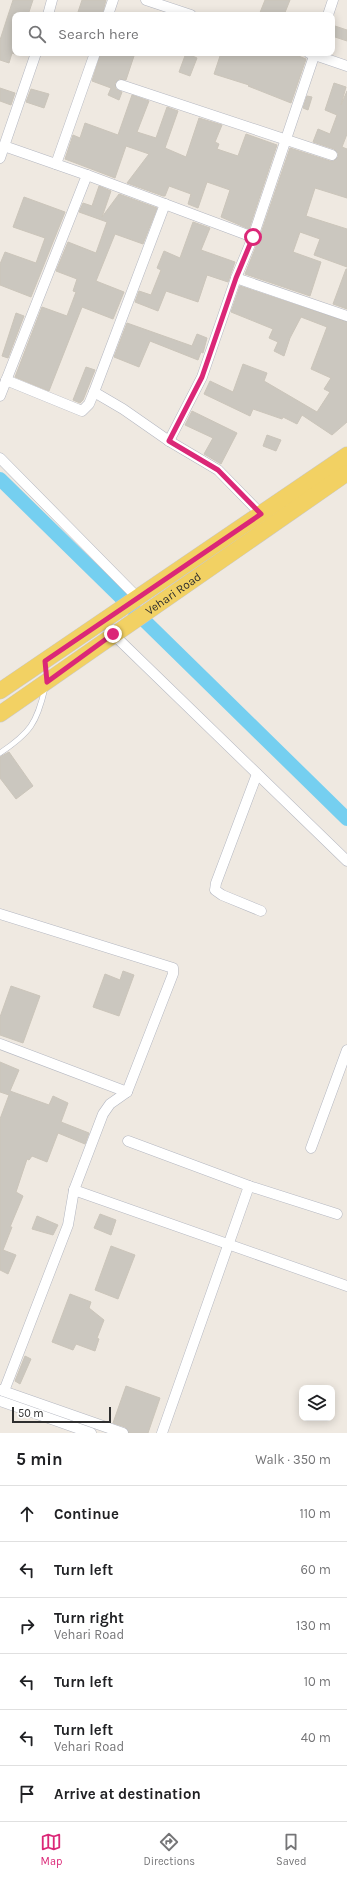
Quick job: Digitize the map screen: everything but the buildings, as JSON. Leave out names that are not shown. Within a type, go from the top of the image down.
[{"type":"main road","name":"Vehari Road","points":[[0,714],[46,672],[138,598],[347,455]]},
{"type":"main road","name":"Vehari Road","points":[[0,691],[46,672],[114,634],[347,473]]},
{"type":"street","points":[[49,12],[52,0]]},
{"type":"street","points":[[109,12],[113,0]]},
{"type":"street","points":[[146,0],[182,12]]},
{"type":"street","points":[[329,12],[333,0]]},
{"type":"street","points":[[0,158],[35,56]]},
{"type":"street","points":[[56,164],[94,56]]},
{"type":"street","points":[[169,441],[202,377],[236,278],[253,237],[312,56]]},
{"type":"street","points":[[319,56],[347,66]]},
{"type":"street","points":[[121,85],[285,141],[332,155]]},
{"type":"street","points":[[4,146],[87,175],[253,237]]},
{"type":"street","points":[[0,396],[87,175]]},
{"type":"street","points":[[6,380],[82,411],[90,404],[165,204]]},
{"type":"street","points":[[236,278],[347,316]]},
{"type":"street","points":[[94,392],[124,409],[169,441],[218,470],[261,514]]},
{"type":"street","points":[[0,458],[138,598]]},
{"type":"street","points":[[114,634],[347,861]]},
{"type":"street","points":[[257,774],[216,883],[215,890],[222,895],[261,911]]},
{"type":"street","points":[[0,914],[173,968],[173,974],[127,1092],[110,1104],[103,1114],[74,1190],[68,1224],[2,1391],[123,1433]]},
{"type":"street","points":[[0,1044],[127,1092]]},
{"type":"street","points":[[311,1148],[347,1050]]},
{"type":"street","points":[[128,1141],[249,1186],[337,1214]]},
{"type":"street","points":[[162,1433],[249,1186]]},
{"type":"street","points":[[74,1190],[347,1286]]},
{"type":"street","points":[[0,1401],[91,1433]]},
{"type":"lane","points":[[0,753],[22,738],[40,712],[46,672]]},
{"type":"waterway","points":[[0,479],[347,819]]},
{"type":"route","points":[[113,634],[47,682],[45,661],[261,514],[218,470],[169,441],[202,377],[236,278],[253,237]]}]
